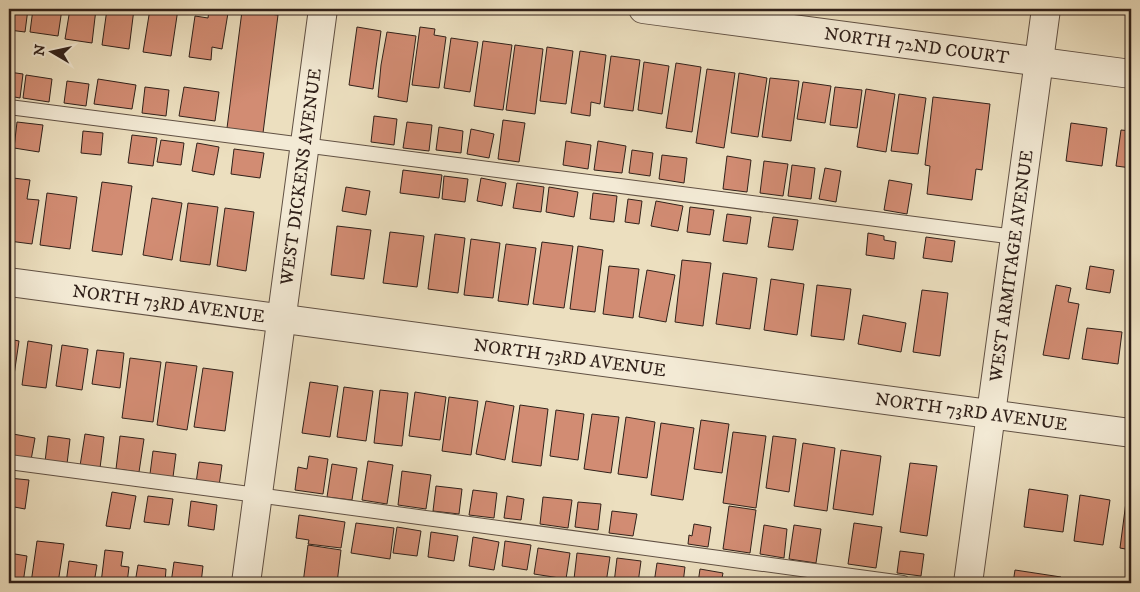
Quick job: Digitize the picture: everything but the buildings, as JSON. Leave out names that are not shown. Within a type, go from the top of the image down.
[{"type":"street","name":"WEST DICKENS AVENUE","points":[[246,583],[323,9]]},
{"type":"street","name":"NORTH 72ND COURT","points":[[643,9],[1131,74]]},
{"type":"street","name":"WEST ARMITAGE AVENUE","points":[[968,583],[1046,9]]},
{"type":"street","name":"NORTH 73RD AVENUE","points":[[9,282],[1131,432]]},
{"type":"lane","points":[[9,108],[1015,237]]},
{"type":"lane","points":[[9,462],[903,583]]}]
